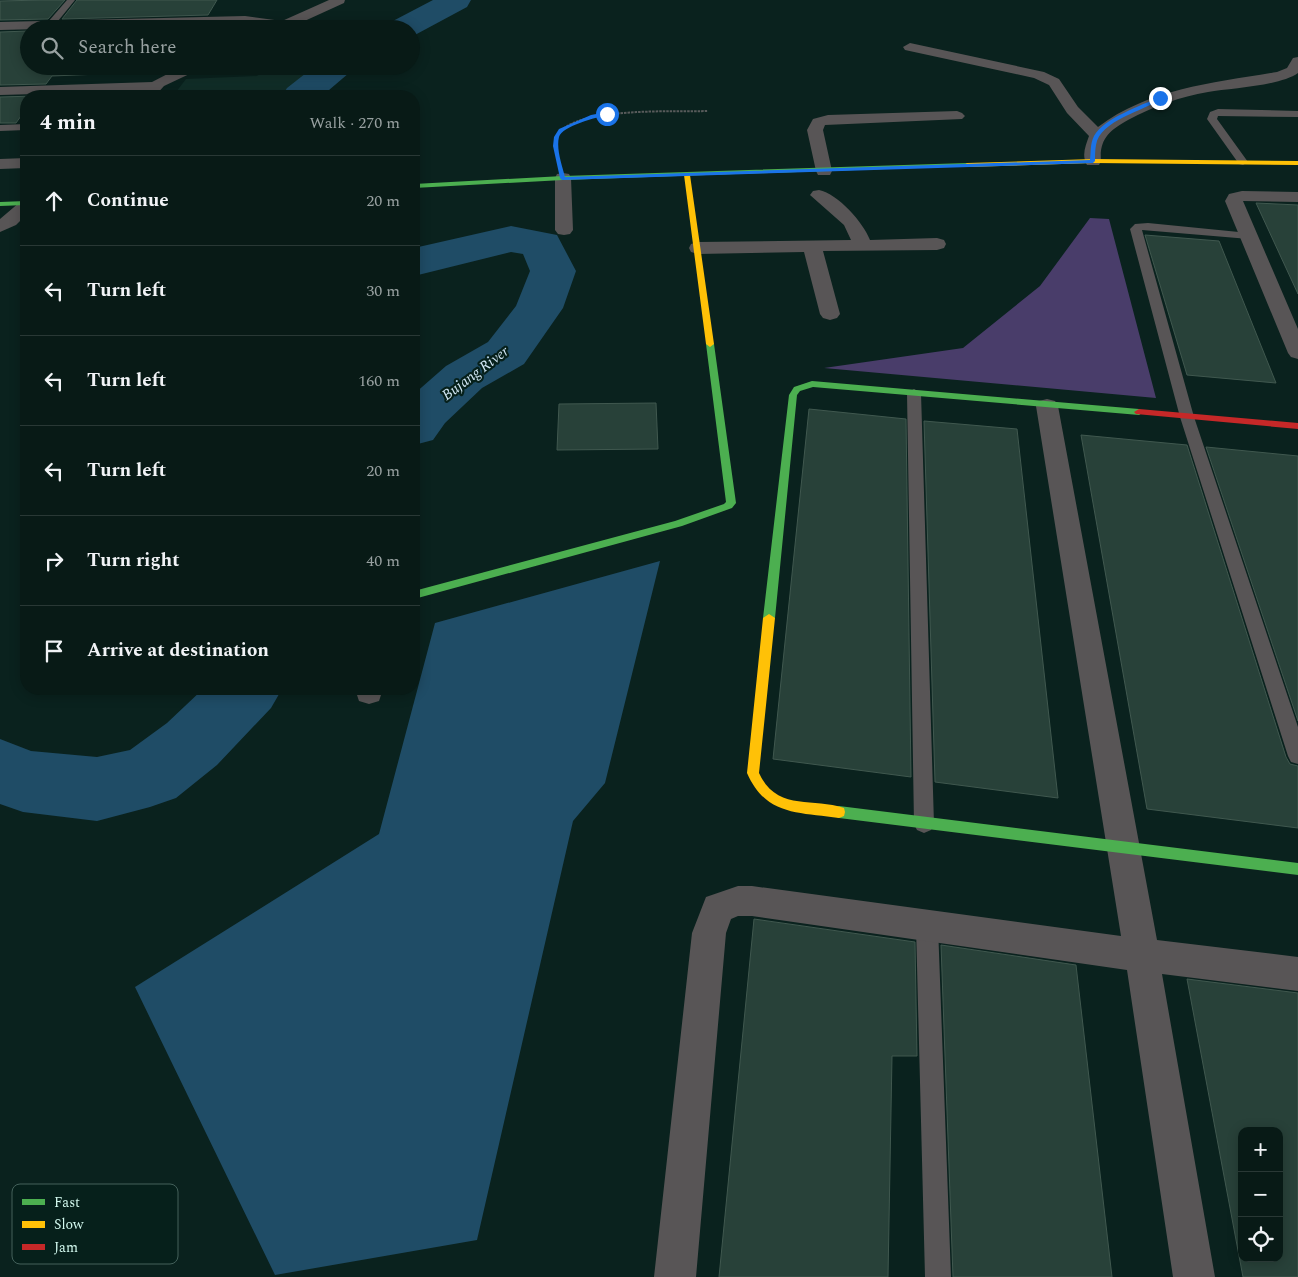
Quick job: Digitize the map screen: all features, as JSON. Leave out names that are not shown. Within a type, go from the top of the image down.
[{"type":"street","points":[[296,20],[339,0]]},
{"type":"street","points":[[0,26],[20,25]]},
{"type":"street","points":[[910,47],[1046,77],[1054,82],[1072,110],[1097,135]]},
{"type":"street","points":[[1093,161],[1093,145],[1097,135],[1113,121],[1160,98],[1280,76],[1292,70],[1298,61]]},
{"type":"street","points":[[153,90],[179,75]]},
{"type":"street","points":[[0,91],[20,91]]},
{"type":"street","points":[[824,171],[815,130],[817,125],[823,121],[957,116]]},
{"type":"street","points":[[420,186],[562,178],[1093,161],[1298,163]]},
{"type":"street","points":[[0,164],[20,163]]},
{"type":"street","points":[[420,593],[678,524],[728,506],[731,503],[687,175]]},
{"type":"street","points":[[562,178],[564,230]]},
{"type":"street","points":[[819,196],[851,220],[858,230],[862,244]]},
{"type":"street","points":[[1298,198],[1249,196],[1235,198],[1235,206],[1298,353]]},
{"type":"street","points":[[0,204],[20,204]]},
{"type":"street","points":[[0,227],[10,221],[20,210]]},
{"type":"street","points":[[698,248],[937,244]]},
{"type":"street","points":[[812,246],[830,314]]},
{"type":"street","points":[[1298,426],[1047,406],[812,384],[797,389],[793,395],[753,772],[757,788],[766,797],[783,804],[924,824],[1124,846],[1298,869]]},
{"type":"street","points":[[1047,406],[1124,846],[1194,1277]]},
{"type":"street","points":[[675,1277],[709,933],[718,908],[738,901],[752,901],[1141,955],[1298,974]]},
{"type":"lane","points":[[54,20],[71,0]]},
{"type":"lane","points":[[1244,162],[1212,119],[1213,114],[1218,112],[1298,114]]},
{"type":"lane","points":[[0,128],[20,127]]},
{"type":"lane","points":[[1249,236],[1148,226],[1140,226],[1136,229],[1187,417],[1298,756]]},
{"type":"lane","points":[[914,393],[924,824]]},
{"type":"lane","points":[[927,926],[938,1277]]},
{"type":"path","points":[[562,178],[557,158],[557,137],[561,130],[571,124],[593,116],[607,114],[708,111]]},
{"type":"shaded area","points":[[314,75],[296,90],[178,90],[186,79]]},
{"type":"shaded area","points":[[1090,218],[1109,219],[1156,398],[824,368],[963,348],[1040,286]]},
{"type":"water","points":[[660,561],[605,783],[573,821],[477,1240],[275,1275],[135,987],[379,834],[416,695],[420,695],[420,680],[435,623]]},
{"type":"building","points":[[65,0],[48,19],[0,20],[0,1]]},
{"type":"building","points":[[77,0],[217,0],[208,15],[62,19]]},
{"type":"building","points":[[20,31],[20,75],[76,75],[52,76],[46,84],[0,85],[0,32]]},
{"type":"building","points":[[20,96],[20,117],[16,123],[0,123],[0,97]]},
{"type":"building","points":[[1256,203],[1298,205],[1298,294]]},
{"type":"building","points":[[1145,235],[1219,241],[1276,383],[1187,375]]},
{"type":"building","points":[[656,403],[658,449],[557,450],[559,404]]},
{"type":"building","points":[[809,409],[906,419],[911,777],[773,759]]},
{"type":"building","points":[[924,421],[1017,429],[1058,798],[935,782]]},
{"type":"building","points":[[1081,435],[1187,445],[1286,757],[1290,764],[1298,766],[1298,828],[1147,809]]},
{"type":"building","points":[[1206,447],[1298,456],[1298,721]]},
{"type":"building","points":[[754,919],[915,942],[917,1056],[892,1056],[888,1277],[719,1277]]},
{"type":"building","points":[[941,945],[1076,965],[1112,1277],[953,1277]]},
{"type":"building","points":[[1187,979],[1298,993],[1298,1277],[1243,1277],[1240,1262],[1283,1262],[1283,1127],[1238,1127],[1238,1250]]},
{"type":"waterway","name":"Bujang River","points":[[419,20],[456,0]]},
{"type":"waterway","name":"Bujang River","points":[[307,90],[326,75]]},
{"type":"waterway","name":"Bujang River","points":[[420,261],[511,239],[541,244],[553,271],[539,308],[506,353],[464,377],[425,412],[420,419]]},
{"type":"waterway","name":"Bujang River","points":[[0,770],[23,781],[97,789],[150,776],[192,744],[241,695]]},
{"type":"traffic: fast","points":[[420,186],[563,178],[967,165]]},
{"type":"traffic: fast","points":[[0,204],[20,203]]},
{"type":"traffic: fast","points":[[420,593],[678,524],[728,506],[731,503],[710,344]]},
{"type":"traffic: fast","points":[[769,618],[793,395],[797,389],[812,384],[1139,412]]},
{"type":"traffic: fast","points":[[839,812],[1298,869]]},
{"type":"traffic: slow","points":[[967,165],[1093,161],[1298,163]]},
{"type":"traffic: slow","points":[[687,175],[710,344]]},
{"type":"traffic: slow","points":[[769,618],[753,773],[758,785],[776,801],[788,805],[839,812]]},
{"type":"traffic: jam","points":[[1139,412],[1298,426]]},
{"type":"route","points":[[607,114],[593,116],[561,130],[557,137],[556,146],[562,178],[1093,161],[1092,151],[1097,135],[1113,121],[1140,106],[1160,98]]}]
